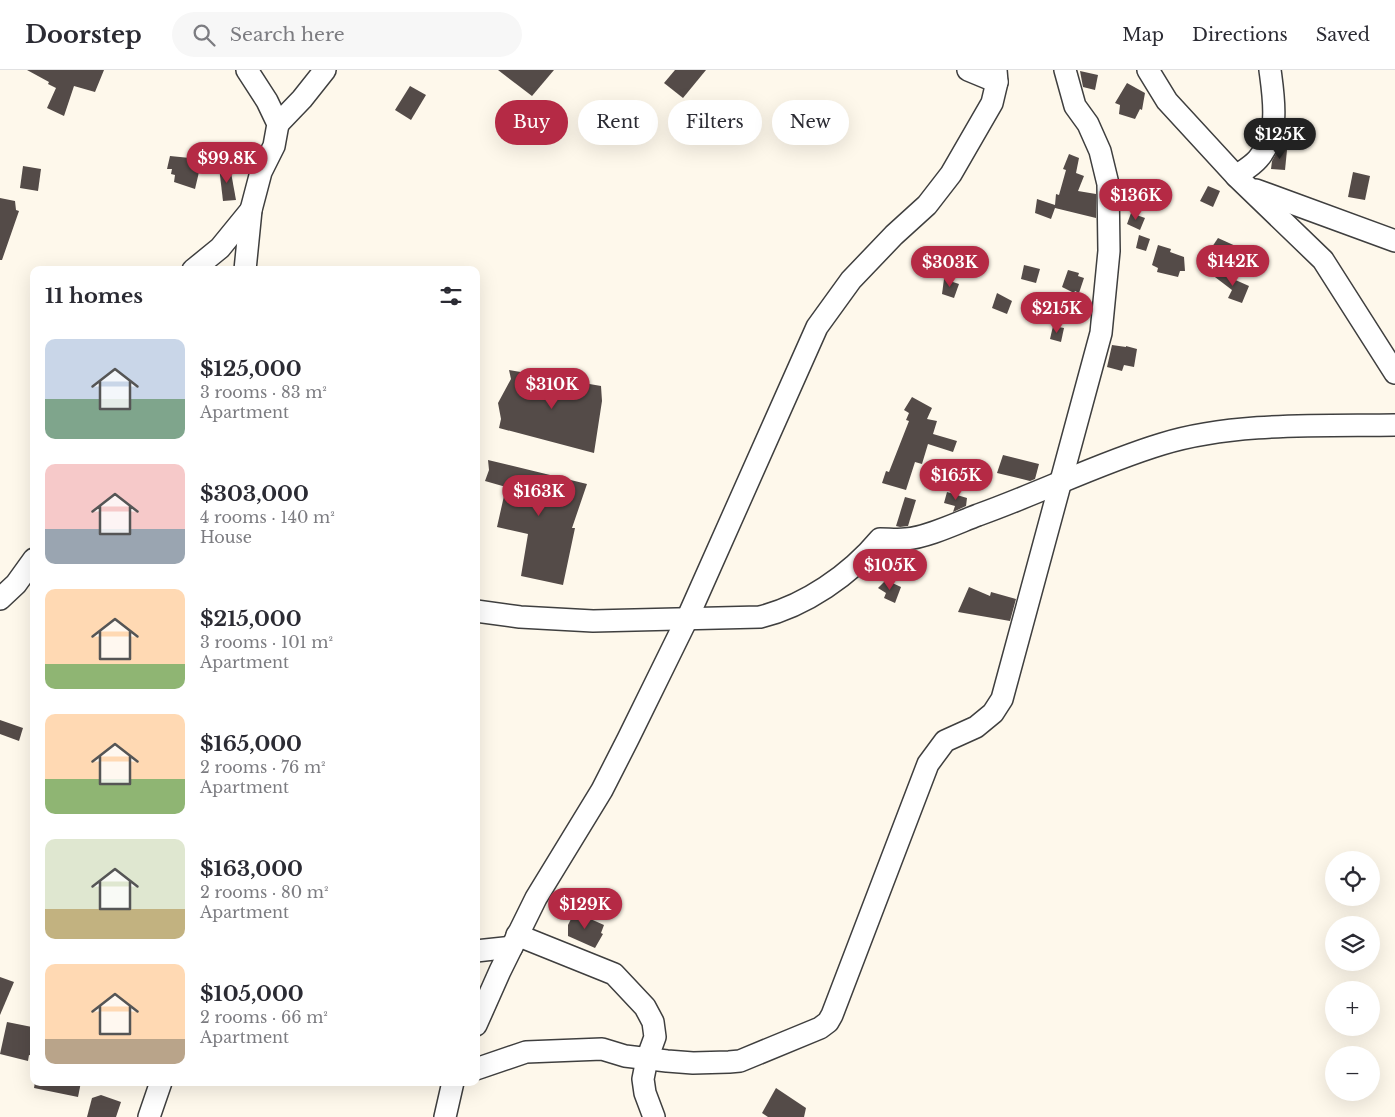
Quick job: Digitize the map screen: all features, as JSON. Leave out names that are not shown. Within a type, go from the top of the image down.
[{"type":"street","points":[[247,70],[267,101],[278,124]]},
{"type":"street","points":[[245,266],[251,210],[261,172],[274,146],[278,124],[302,99],[325,70]]},
{"type":"street","points":[[480,1016],[536,898],[602,790],[687,619],[816,327],[851,280],[894,235],[927,205],[950,174],[992,103],[996,76],[968,70]]},
{"type":"street","points":[[480,1068],[526,1052],[602,1049],[625,1056],[646,1059],[693,1063],[740,1061],[820,1028],[828,1022],[928,764],[945,741],[976,726],[993,713],[1002,699],[1102,333],[1109,251],[1108,184],[1100,151],[1088,124],[1075,106],[1065,70]]},
{"type":"street","points":[[1148,70],[1167,101],[1242,181],[1324,260],[1395,373]]},
{"type":"street","points":[[1242,181],[1268,144],[1274,116],[1270,70]]},
{"type":"street","points":[[1242,181],[1395,241]]},
{"type":"street","points":[[198,266],[220,248],[251,210]]},
{"type":"street","points":[[480,612],[520,617],[593,621],[760,617],[782,611],[816,595],[868,554],[880,539],[908,539],[928,533],[1060,484],[1091,469],[1137,452],[1194,436],[1264,427],[1395,425]]},
{"type":"street","points":[[0,600],[16,584],[30,565]]},
{"type":"street","points":[[480,950],[514,941],[614,974],[645,1007],[653,1022],[655,1037],[646,1059],[643,1079],[645,1093],[654,1117]]},
{"type":"street","points":[[149,1117],[160,1086]]},
{"type":"street","points":[[445,1117],[452,1086]]},
{"type":"building","points":[[27,70],[104,70],[95,92],[74,86],[64,116],[47,108],[56,88]]},
{"type":"building","points":[[498,70],[554,70],[532,96]]},
{"type":"building","points":[[675,70],[706,70],[683,98],[664,83]]},
{"type":"building","points":[[1080,71],[1098,75],[1095,90],[1083,87]]},
{"type":"building","points":[[1127,83],[1145,93],[1142,110],[1140,109],[1135,119],[1119,114],[1120,105],[1115,103]]},
{"type":"building","points":[[410,86],[426,95],[411,120],[395,110]]},
{"type":"building","points":[[1278,150],[1287,150],[1285,170],[1271,169],[1272,161]]},
{"type":"building","points":[[192,154],[206,157],[203,172],[199,172],[195,189],[174,182],[175,175],[171,174],[172,169],[167,169],[170,156],[190,158]]},
{"type":"building","points":[[1069,154],[1079,158],[1076,173],[1084,176],[1078,191],[1096,194],[1096,218],[1055,208],[1051,219],[1035,213],[1037,199],[1055,205],[1056,194],[1059,195],[1066,170],[1063,169]]},
{"type":"building","points":[[23,166],[41,169],[38,191],[20,188]]},
{"type":"building","points":[[219,167],[230,167],[236,200],[223,201]]},
{"type":"building","points":[[1353,172],[1370,176],[1365,200],[1348,197]]},
{"type":"building","points":[[1208,186],[1220,191],[1213,207],[1200,201]]},
{"type":"building","points":[[0,198],[15,201],[16,210],[19,211],[2,260],[0,260]]},
{"type":"building","points":[[1131,213],[1145,218],[1140,230],[1127,224]]},
{"type":"building","points":[[1139,235],[1150,239],[1146,251],[1136,248]]},
{"type":"building","points":[[1218,238],[1240,248],[1230,265],[1208,253]]},
{"type":"building","points":[[1158,245],[1171,249],[1170,252],[1184,257],[1185,271],[1180,271],[1178,277],[1157,272],[1158,268],[1152,265]]},
{"type":"building","points":[[1024,265],[1040,269],[1036,283],[1021,279]]},
{"type":"building","points":[[1068,270],[1079,273],[1078,276],[1084,278],[1079,293],[1075,291],[1074,293],[1062,287]]},
{"type":"building","points":[[1213,270],[1249,286],[1242,303],[1228,298],[1232,290],[1211,274]]},
{"type":"building","points":[[944,279],[959,284],[954,298],[942,294]]},
{"type":"building","points":[[997,293],[1012,301],[1007,314],[992,308]]},
{"type":"building","points":[[1053,326],[1064,328],[1061,342],[1050,339]]},
{"type":"building","points":[[1112,345],[1137,349],[1134,367],[1124,365],[1122,371],[1107,367]]},
{"type":"building","points":[[509,370],[601,386],[602,401],[594,453],[499,428],[501,419],[498,403],[511,379]]},
{"type":"building","points":[[912,397],[932,408],[927,419],[937,421],[933,434],[957,441],[953,452],[928,444],[922,464],[915,462],[906,490],[882,483],[886,471],[889,472],[909,421],[906,420],[909,413],[904,410]]},
{"type":"building","points":[[1003,455],[1039,464],[1035,479],[1030,481],[997,473]]},
{"type":"building","points":[[488,460],[587,484],[572,528],[575,528],[563,585],[521,576],[528,534],[497,527],[506,487],[485,481],[489,470]]},
{"type":"building","points":[[947,492],[967,498],[966,506],[953,512],[955,506],[944,503]]},
{"type":"building","points":[[905,497],[916,500],[908,526],[900,527],[896,526]]},
{"type":"building","points":[[886,580],[901,587],[895,603],[884,598],[886,593],[878,588]]},
{"type":"building","points":[[969,587],[990,596],[991,592],[1016,599],[1010,621],[958,612]]},
{"type":"building","points":[[0,720],[23,728],[19,741],[0,734]]},
{"type":"building","points":[[577,913],[604,925],[601,933],[603,934],[595,948],[568,936],[568,925],[572,917],[575,918]]},
{"type":"building","points":[[0,977],[14,982],[0,1015]]},
{"type":"building","points":[[7,1022],[30,1027],[30,1055],[28,1061],[0,1054]]},
{"type":"building","points":[[34,1086],[80,1086],[78,1097],[34,1088]]},
{"type":"building","points":[[776,1088],[806,1108],[804,1117],[768,1117],[762,1113]]},
{"type":"building","points":[[101,1095],[121,1102],[116,1117],[87,1117],[92,1098]]}]
